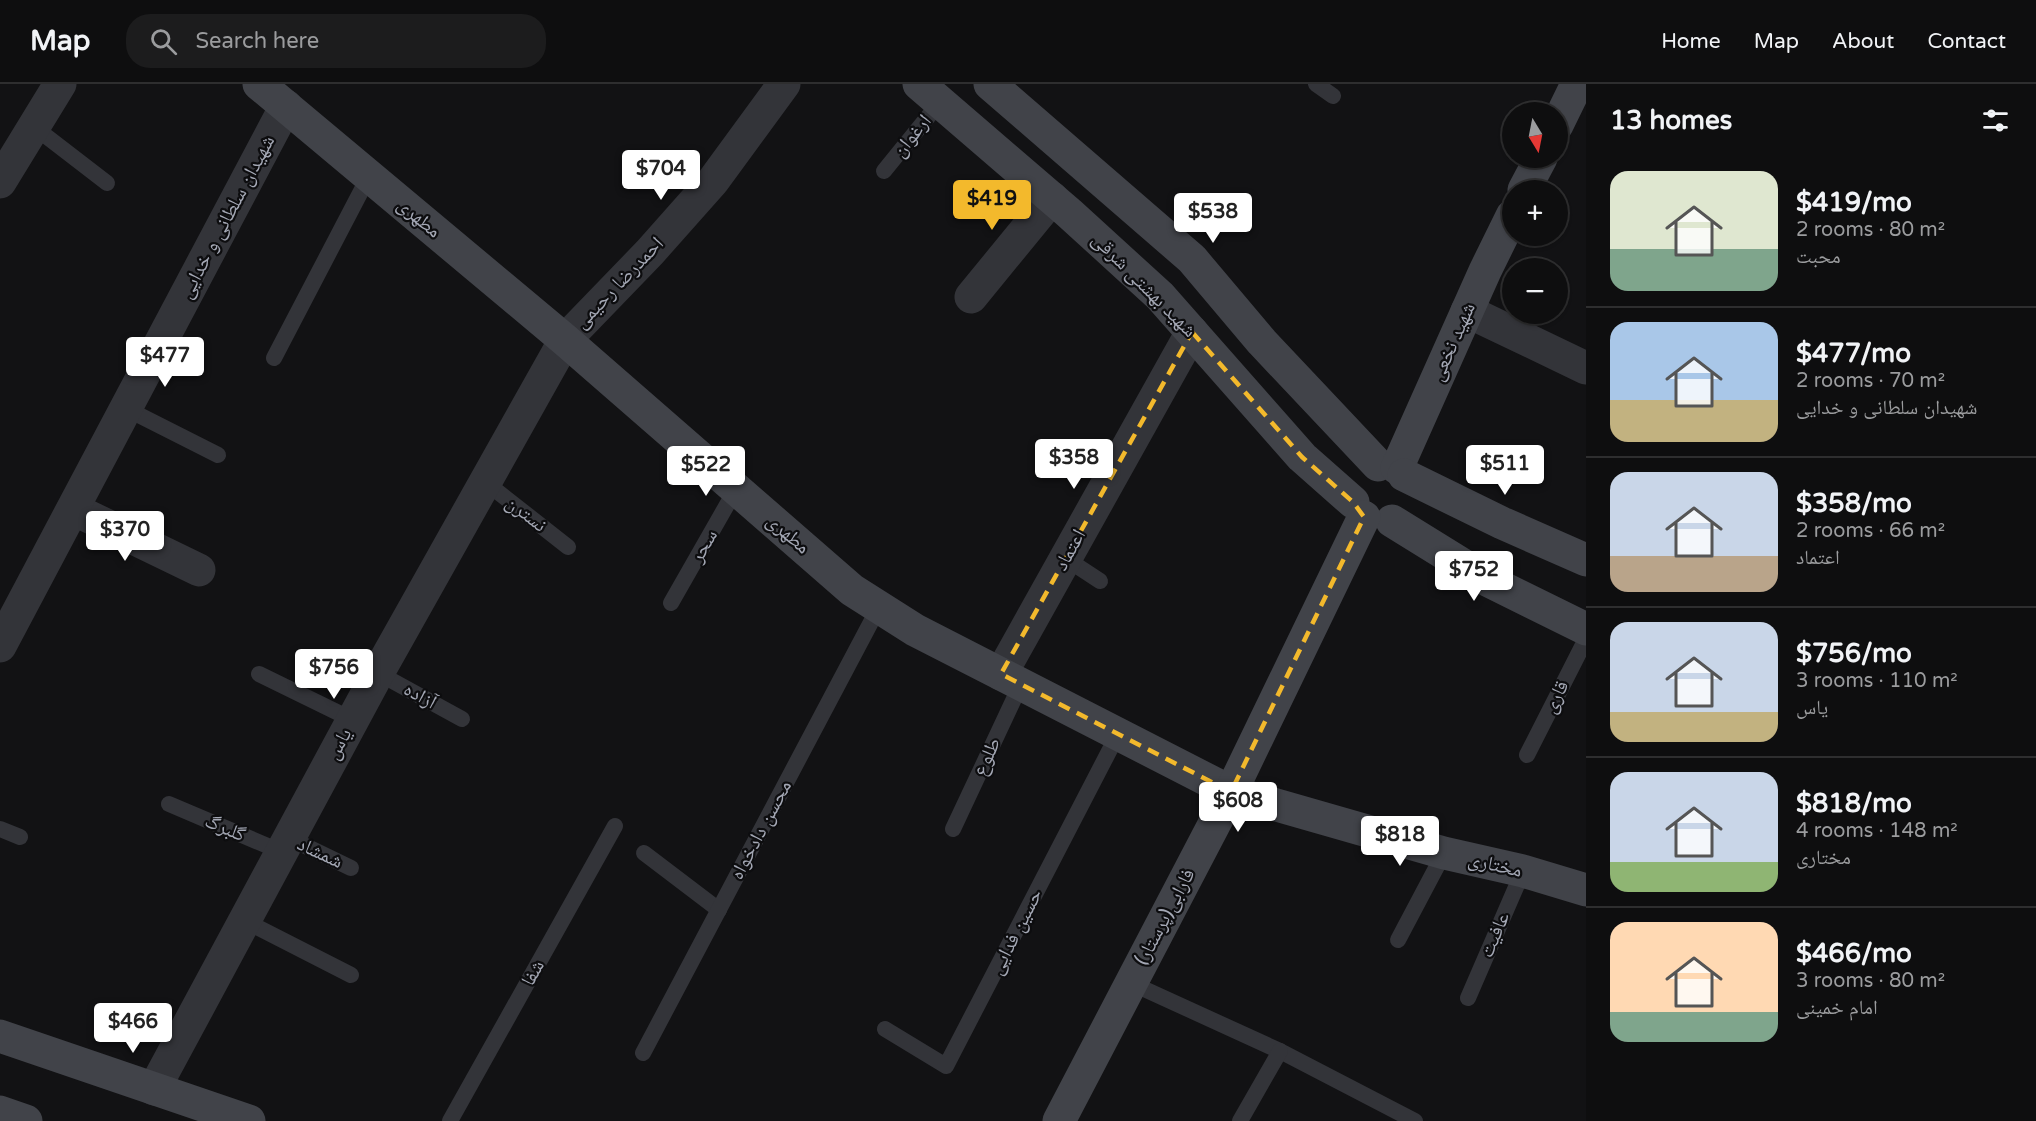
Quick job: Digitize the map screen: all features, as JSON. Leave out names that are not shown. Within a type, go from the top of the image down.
[{"type":"street","points":[[0,182],[60,84]]},
{"type":"street","name":"احمدرضا رحیمی","points":[[565,340],[650,252],[713,181],[784,84]]},
{"type":"street","points":[[990,84],[1192,259],[1262,342],[1393,469],[1411,492],[1407,510],[1370,513],[1352,491],[1355,482],[1368,467],[1393,469],[1502,523],[1586,560]]},
{"type":"street","points":[[1568,102],[1577,84]]},
{"type":"street","name":"مطهری","points":[[276,93],[369,176],[565,340],[852,590],[915,630],[1231,792]]},
{"type":"street","name":"شهیدان سلطانی و خدایی","points":[[0,646],[126,408],[276,93]]},
{"type":"street","name":"شهید بهشتی شرقی","points":[[930,93],[1052,198],[1160,296],[1302,457],[1370,513],[1489,582],[1586,628]]},
{"type":"street","points":[[971,297],[1052,198]]},
{"type":"street","name":"شهید نخعی","points":[[1393,469],[1502,237]]},
{"type":"street","points":[[1467,311],[1586,368]]},
{"type":"street","name":"اعتماد","points":[[1011,679],[1065,558],[1192,332]]},
{"type":"street","name":"یاس","points":[[154,1089],[378,673],[565,340]]},
{"type":"street","points":[[73,508],[199,570]]},
{"type":"street","name":"(پرستار)فارابی","points":[[1059,1121],[1231,792],[1370,513]]},
{"type":"street","name":"مختاری","points":[[1231,792],[1444,853],[1523,871],[1586,890]]},
{"type":"street","points":[[0,1036],[249,1121]]},
{"type":"street","points":[[0,1112],[26,1121]]},
{"type":"lane","points":[[1316,84],[1334,96]]},
{"type":"lane","name":"ارغوان","points":[[884,171],[930,93]]},
{"type":"lane","points":[[33,126],[107,183]]},
{"type":"lane","points":[[274,358],[369,176]]},
{"type":"lane","points":[[126,408],[218,455]]},
{"type":"lane","name":"نسترن","points":[[484,481],[568,547]]},
{"type":"lane","name":"سحر","points":[[672,603],[736,489]]},
{"type":"lane","points":[[1065,558],[1100,581]]},
{"type":"lane","name":"محسن دادخواه","points":[[643,1053],[879,607]]},
{"type":"lane","name":"قاری","points":[[1527,755],[1586,639]]},
{"type":"lane","name":"آزاده","points":[[378,673],[462,720]]},
{"type":"lane","points":[[259,674],[353,720]]},
{"type":"lane","name":"طلوع","points":[[953,829],[1011,679]]},
{"type":"lane","name":"حسین فدایی","points":[[885,1029],[946,1066],[1118,734]]},
{"type":"lane","name":"گلبرگ","points":[[169,804],[285,845]]},
{"type":"lane","name":"شفا","points":[[450,1121],[615,826]]},
{"type":"lane","points":[[0,829],[20,837]]},
{"type":"lane","name":"شمشاد","points":[[285,845],[351,868]]},
{"type":"lane","points":[[644,853],[719,910]]},
{"type":"lane","points":[[1398,940],[1444,853]]},
{"type":"lane","name":"عافیت","points":[[1468,998],[1523,871]]},
{"type":"lane","points":[[245,921],[351,975]]},
{"type":"lane","points":[[1131,983],[1280,1051],[1414,1121]]},
{"type":"lane","points":[[1240,1121],[1280,1051]]},
{"type":"highlighted area","points":[[1192,332],[1302,457],[1353,502],[1364,517],[1231,792],[1001,674]]}]
